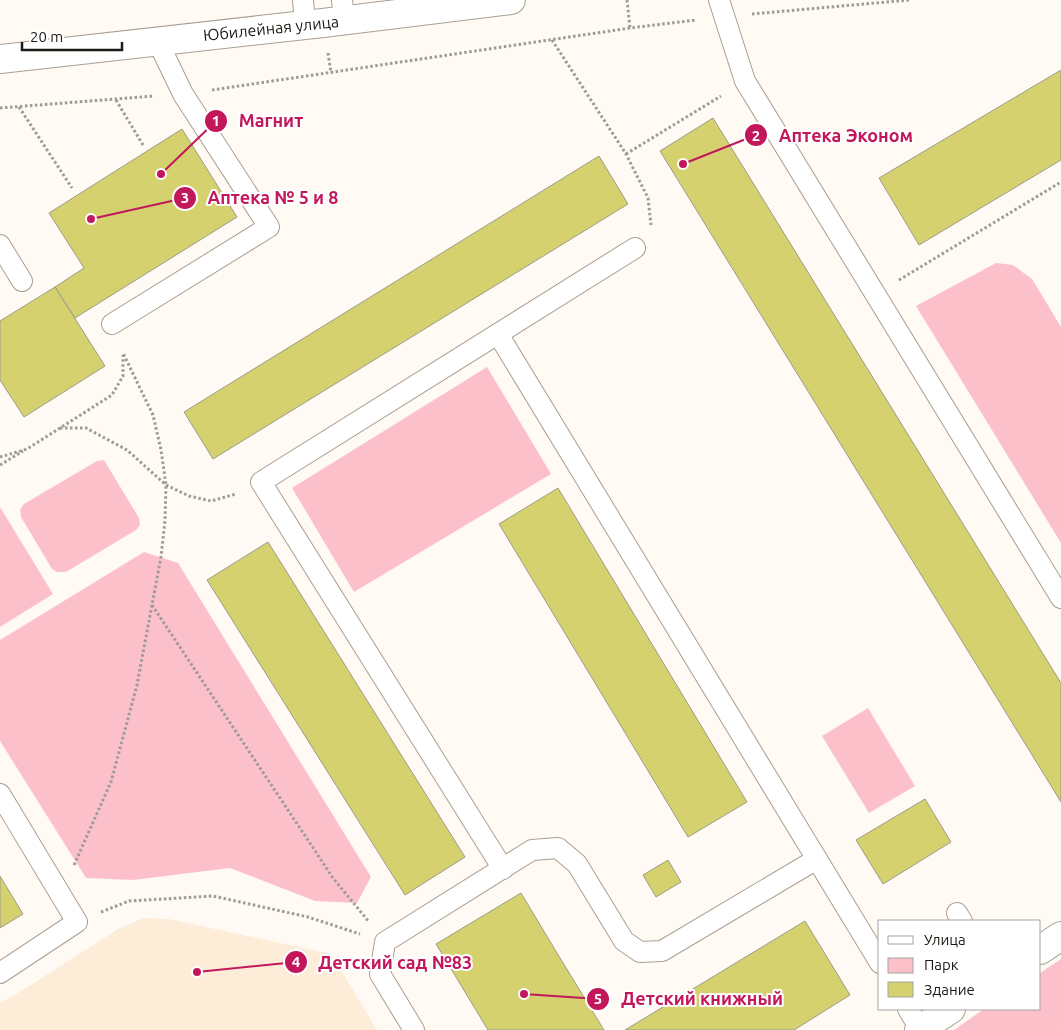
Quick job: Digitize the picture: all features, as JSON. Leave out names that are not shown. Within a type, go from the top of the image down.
[{"type":"street","name":"Юбилейная улица","points":[[0,59],[156,40],[304,12],[501,1]]},
{"type":"street","points":[[1041,949],[1061,936]]},
{"type":"street","points":[[916,1023],[948,1010]]},
{"type":"lane","points":[[721,8],[745,81],[1061,598]]},
{"type":"lane","points":[[112,324],[269,227],[183,94],[156,40]]},
{"type":"lane","points":[[0,245],[22,281]]},
{"type":"lane","points":[[503,869],[261,482],[635,248]]},
{"type":"lane","points":[[498,334],[878,960]]},
{"type":"lane","points":[[0,794],[77,922],[0,972]]},
{"type":"lane","points":[[414,1030],[380,974],[385,942],[532,850],[558,848],[577,864],[624,941],[640,952],[662,951],[817,859]]},
{"type":"path","points":[[627,0],[630,28]]},
{"type":"path","points":[[0,108],[183,94],[630,28],[721,8],[909,0]]},
{"type":"path","points":[[552,40],[626,154],[648,198],[651,226],[635,248]]},
{"type":"path","points":[[626,154],[745,81]]},
{"type":"path","points":[[116,100],[143,145]]},
{"type":"path","points":[[19,107],[72,188]]},
{"type":"path","points":[[875,294],[1061,182]]},
{"type":"path","points":[[58,890],[76,862],[111,782],[137,685],[161,557],[164,530],[166,485],[153,415],[123,353],[112,324]]},
{"type":"path","points":[[0,465],[112,395],[124,376],[123,353]]},
{"type":"path","points":[[60,428],[86,428],[126,450],[166,485],[189,496],[211,501],[241,493],[261,482]]},
{"type":"path","points":[[0,457],[27,449]]},
{"type":"path","points":[[152,605],[333,878],[385,942]]},
{"type":"path","points":[[77,922],[129,901],[212,896],[308,918],[385,942]]},
{"type":"shaded area","points":[[144,918],[169,919],[331,954],[377,1030],[0,1030],[0,1003],[118,929]]},
{"type":"green space","points":[[996,263],[1013,265],[1032,279],[1061,327],[1061,543],[916,306]]},
{"type":"green space","points":[[487,367],[551,474],[354,592],[292,488]]},
{"type":"green space","points":[[104,460],[139,518],[140,525],[136,530],[66,572],[57,572],[52,569],[21,517],[20,510],[24,504],[97,461]]},
{"type":"green space","points":[[0,507],[53,594],[0,627]]},
{"type":"green space","points":[[144,552],[178,563],[371,877],[357,903],[315,901],[230,868],[133,880],[86,878],[0,741],[0,640]]},
{"type":"green space","points":[[868,708],[915,786],[869,813],[822,736]]},
{"type":"green space","points":[[1061,959],[1061,1030],[954,1030],[983,1010],[1041,1010],[1041,972]]},
{"type":"building","points":[[1061,70],[1061,160],[919,245],[879,178]]},
{"type":"building","points":[[713,118],[1061,683],[1061,802],[660,151]]},
{"type":"building","points":[[182,129],[237,217],[75,318],[55,287],[84,268],[49,213]]},
{"type":"building","points":[[599,156],[628,204],[213,459],[184,412]]},
{"type":"building","points":[[55,287],[105,366],[24,417],[0,380],[0,321]]},
{"type":"building","points":[[558,488],[747,802],[688,837],[499,524]]},
{"type":"building","points":[[268,542],[465,857],[405,895],[207,580]]},
{"type":"building","points":[[925,799],[951,842],[883,884],[856,840]]},
{"type":"building","points":[[668,860],[681,882],[656,897],[643,875]]},
{"type":"building","points":[[0,876],[23,914],[0,928]]},
{"type":"building","points":[[521,893],[604,1030],[488,1030],[436,944]]},
{"type":"building","points":[[805,921],[850,995],[794,1030],[625,1030]]},
{"type":"place","name":"Аптека Эконом","points":[[683,164]]},
{"type":"place","name":"Магнит","points":[[161,174]]},
{"type":"place","name":"Аптека № 5 и 8","points":[[91,219]]},
{"type":"place","name":"Детский сад №83","points":[[197,972]]},
{"type":"place","name":"Детский книжный","points":[[524,994]]}]
